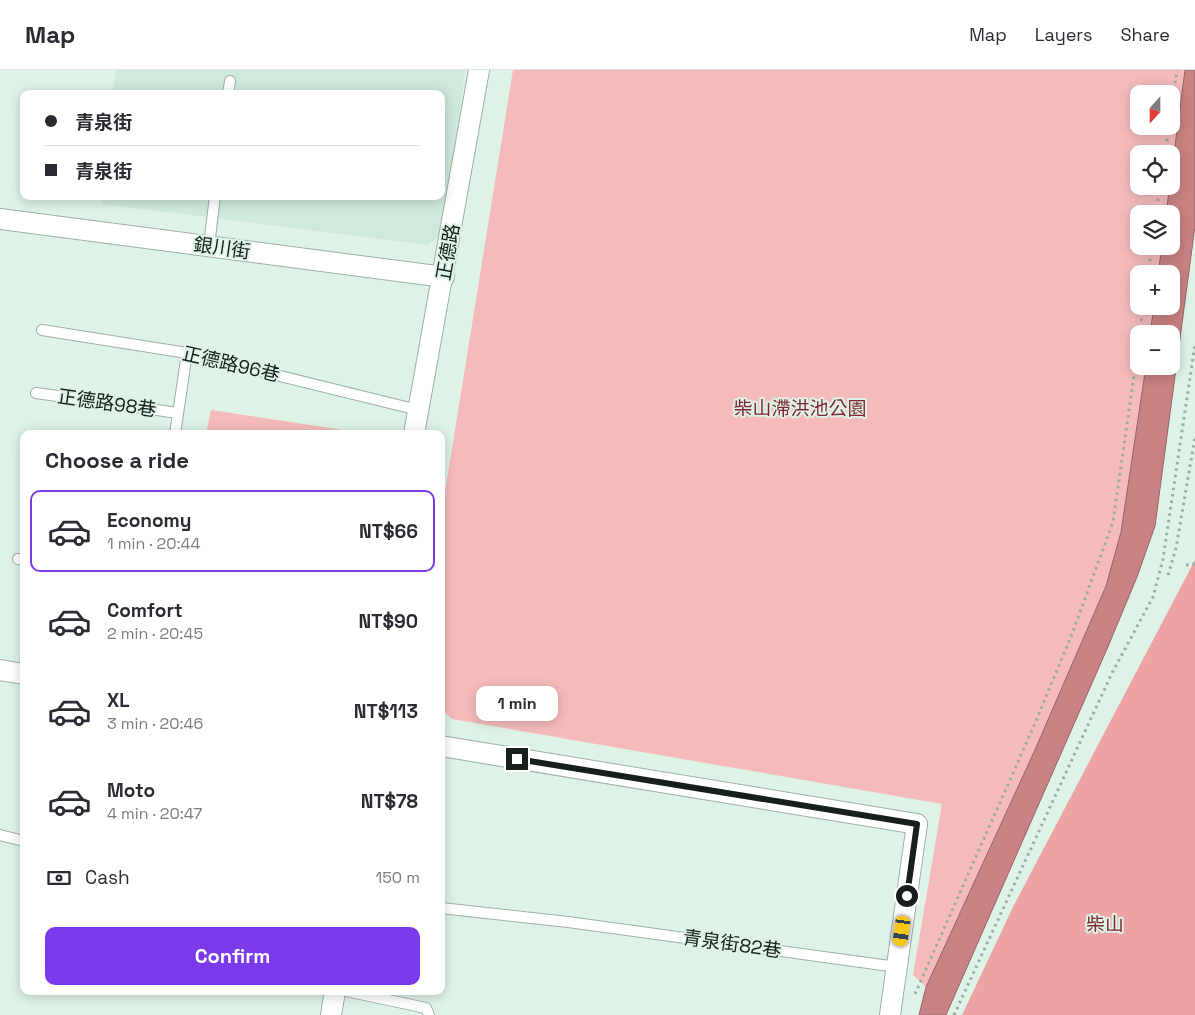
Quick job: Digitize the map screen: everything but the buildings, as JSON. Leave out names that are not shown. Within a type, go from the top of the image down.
[{"type":"street","name":"正德路","points":[[415,430],[444,277],[479,70]]},
{"type":"street","name":"銀川街","points":[[0,219],[444,277]]},
{"type":"street","points":[[0,670],[20,673]]},
{"type":"street","points":[[445,747],[917,824],[890,1015]]},
{"type":"street","points":[[331,1015],[334,995]]},
{"type":"lane","points":[[229,90],[230,81]]},
{"type":"lane","points":[[209,246],[215,200]]},
{"type":"lane","name":"正德路96巷","points":[[42,330],[187,353],[418,410]]},
{"type":"lane","points":[[176,430],[187,353]]},
{"type":"lane","name":"正德路98巷","points":[[36,393],[178,413]]},
{"type":"lane","points":[[0,835],[20,840]]},
{"type":"lane","name":"青泉街82巷","points":[[445,908],[568,922],[897,967]]},
{"type":"lane","points":[[365,995],[426,1008],[429,1015]]},
{"type":"path","points":[[1175,85],[1177,70]]},
{"type":"path","points":[[954,1015],[1112,673],[1153,597],[1163,560],[1195,344]]},
{"type":"path","points":[[912,1000],[1033,728],[1072,634],[1113,522],[1134,375]]},
{"type":"path","points":[[1168,575],[1176,548],[1195,438]]},
{"type":"path","points":[[1186,565],[1195,564]]},
{"type":"shaded area","points":[[116,70],[465,70],[446,230],[428,245],[102,204],[102,200],[445,200],[445,90],[114,90]]},
{"type":"shaded area","points":[[1185,70],[1195,70],[1195,226],[1180,338],[1180,325],[1151,325],[1153,315],[1180,315],[1180,265],[1159,265],[1161,255],[1180,255],[1180,205],[1167,205],[1169,195],[1180,195],[1180,145],[1175,145],[1176,135],[1180,135],[1180,108]]},
{"type":"shaded area","points":[[1145,375],[1175,375],[1155,526],[1137,577],[946,1015],[919,1015],[926,987],[1034,752],[1106,586],[1121,532]]},
{"type":"green space","name":"柴山滯洪池公園","points":[[513,70],[1185,70],[1180,108],[1180,85],[1130,85],[1130,135],[1176,135],[1175,145],[1130,145],[1130,195],[1169,195],[1167,205],[1130,205],[1130,255],[1161,255],[1159,265],[1130,265],[1130,315],[1153,315],[1151,325],[1130,325],[1130,375],[1145,375],[1121,532],[1106,586],[1034,752],[926,987],[913,975],[942,804],[452,719],[445,713],[445,492]]},
{"type":"green space","points":[[211,410],[344,430],[207,430]]},
{"type":"green space","name":"柴山","points":[[1195,560],[1195,1015],[962,1015],[1014,905]]},
{"type":"route","points":[[517,759],[917,824],[907,896]]}]
